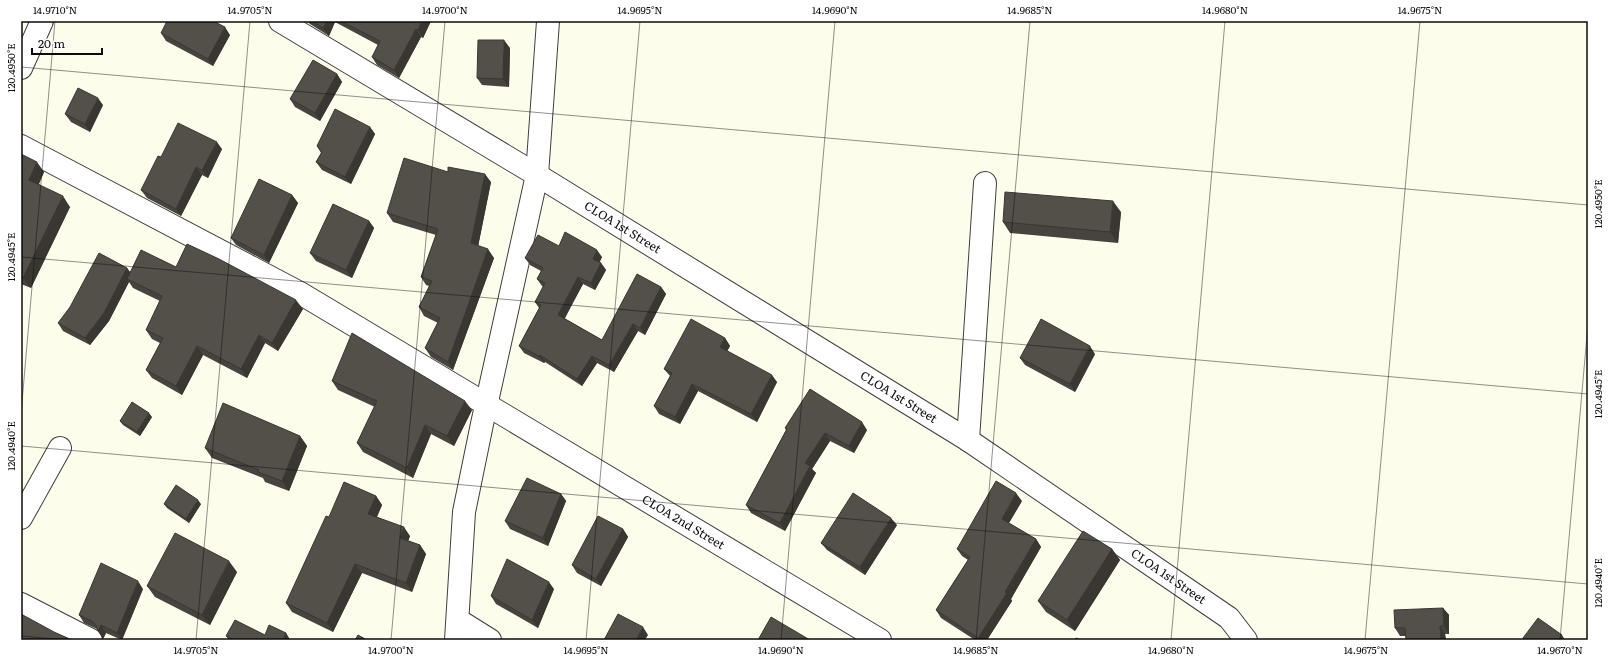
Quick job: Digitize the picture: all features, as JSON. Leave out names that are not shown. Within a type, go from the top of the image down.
[{"type":"street","points":[[21,68],[42,21]]},
{"type":"street","name":"CLOA 1st Street","points":[[280,21],[536,175],[968,440],[1229,618],[1246,640]]},
{"type":"street","points":[[490,640],[457,630],[464,512],[536,175],[548,21]]},
{"type":"street","name":"CLOA 2nd Street","points":[[21,146],[300,293],[880,640]]},
{"type":"street","points":[[968,440],[985,183]]},
{"type":"street","points":[[21,518],[60,448]]},
{"type":"street","points":[[21,604],[91,640]]},
{"type":"building","points":[[167,21],[213,21],[225,27],[208,59],[161,33]]},
{"type":"building","points":[[312,21],[327,21],[323,28]]},
{"type":"building","points":[[341,21],[422,21],[418,30],[416,29],[394,70],[372,57],[380,41]]},
{"type":"building","points":[[478,40],[504,40],[503,79],[477,78]]},
{"type":"building","points":[[313,60],[337,74],[315,113],[290,99]]},
{"type":"building","points":[[78,88],[98,98],[85,124],[65,114]]},
{"type":"building","points":[[335,109],[370,127],[345,177],[316,162],[322,152],[317,146]]},
{"type":"building","points":[[178,123],[217,142],[202,170],[196,167],[176,209],[141,190],[158,156],[161,157]]},
{"type":"building","points":[[21,154],[37,162],[29,180],[63,196],[23,278],[21,277]]},
{"type":"building","points":[[404,158],[448,172],[448,167],[485,174],[471,243],[488,249],[448,362],[425,348],[440,318],[419,307],[432,281],[421,277],[438,229],[387,213]]},
{"type":"building","points":[[259,179],[292,195],[264,255],[231,238]]},
{"type":"building","points":[[1005,192],[1113,201],[1110,232],[1003,222]]},
{"type":"building","points":[[333,204],[369,221],[346,270],[310,253]]},
{"type":"building","points":[[565,232],[597,250],[593,259],[601,263],[591,283],[578,277],[558,315],[602,340],[637,274],[661,287],[640,328],[633,324],[609,365],[592,356],[577,379],[540,355],[539,356],[519,346],[541,305],[535,302],[545,283],[537,279],[543,268],[525,258],[538,235],[559,246]]},
{"type":"building","points":[[187,244],[219,259],[296,300],[272,343],[259,335],[241,369],[197,346],[176,386],[146,370],[163,338],[146,330],[162,296],[127,279],[141,250],[176,267]]},
{"type":"building","points":[[99,253],[127,268],[104,313],[85,338],[58,323],[70,307]]},
{"type":"building","points":[[691,319],[725,338],[720,347],[772,375],[751,414],[692,384],[675,417],[654,406],[672,373],[664,369]]},
{"type":"building","points":[[1041,319],[1090,346],[1070,384],[1020,358]]},
{"type":"building","points":[[352,333],[465,401],[447,436],[425,425],[407,468],[357,443],[377,401],[332,381]]},
{"type":"building","points":[[810,389],[862,422],[849,446],[825,433],[805,463],[810,466],[780,523],[746,505],[787,429],[785,428]]},
{"type":"building","points":[[132,402],[149,413],[137,432],[120,421]]},
{"type":"building","points":[[223,403],[300,436],[282,481],[205,448]]},
{"type":"building","points":[[527,478],[561,494],[543,538],[505,521]]},
{"type":"building","points":[[996,481],[1016,493],[1002,519],[1036,539],[1005,592],[1007,593],[978,638],[936,610],[970,557],[957,549]]},
{"type":"building","points":[[344,482],[376,496],[368,514],[404,527],[400,538],[420,545],[406,583],[355,564],[327,623],[286,603],[326,516],[329,517]]},
{"type":"building","points":[[176,485],[198,500],[186,519],[164,504]]},
{"type":"building","points":[[853,493],[891,518],[860,567],[821,543]]},
{"type":"building","points":[[598,516],[623,529],[596,579],[572,565]]},
{"type":"building","points":[[1083,531],[1112,549],[1067,620],[1038,601]]},
{"type":"building","points":[[175,533],[229,561],[202,615],[147,586]]},
{"type":"building","points":[[507,559],[549,582],[532,620],[491,596]]},
{"type":"building","points":[[101,563],[138,581],[117,633],[101,625],[98,631],[96,625],[92,621],[79,615]]},
{"type":"building","points":[[1443,608],[1444,626],[1440,626],[1441,640],[1406,640],[1405,628],[1395,628],[1394,610]]},
{"type":"building","points":[[21,614],[54,632],[72,640],[21,640]]},
{"type":"building","points":[[618,614],[643,627],[636,640],[604,640]]},
{"type":"building","points":[[771,617],[810,640],[758,640]]},
{"type":"building","points":[[1538,618],[1562,635],[1558,640],[1525,640],[1523,638]]},
{"type":"building","points":[[235,620],[265,635],[269,625],[286,633],[283,640],[234,640],[226,636]]},
{"type":"building","points":[[358,635],[367,640],[355,640]]}]
